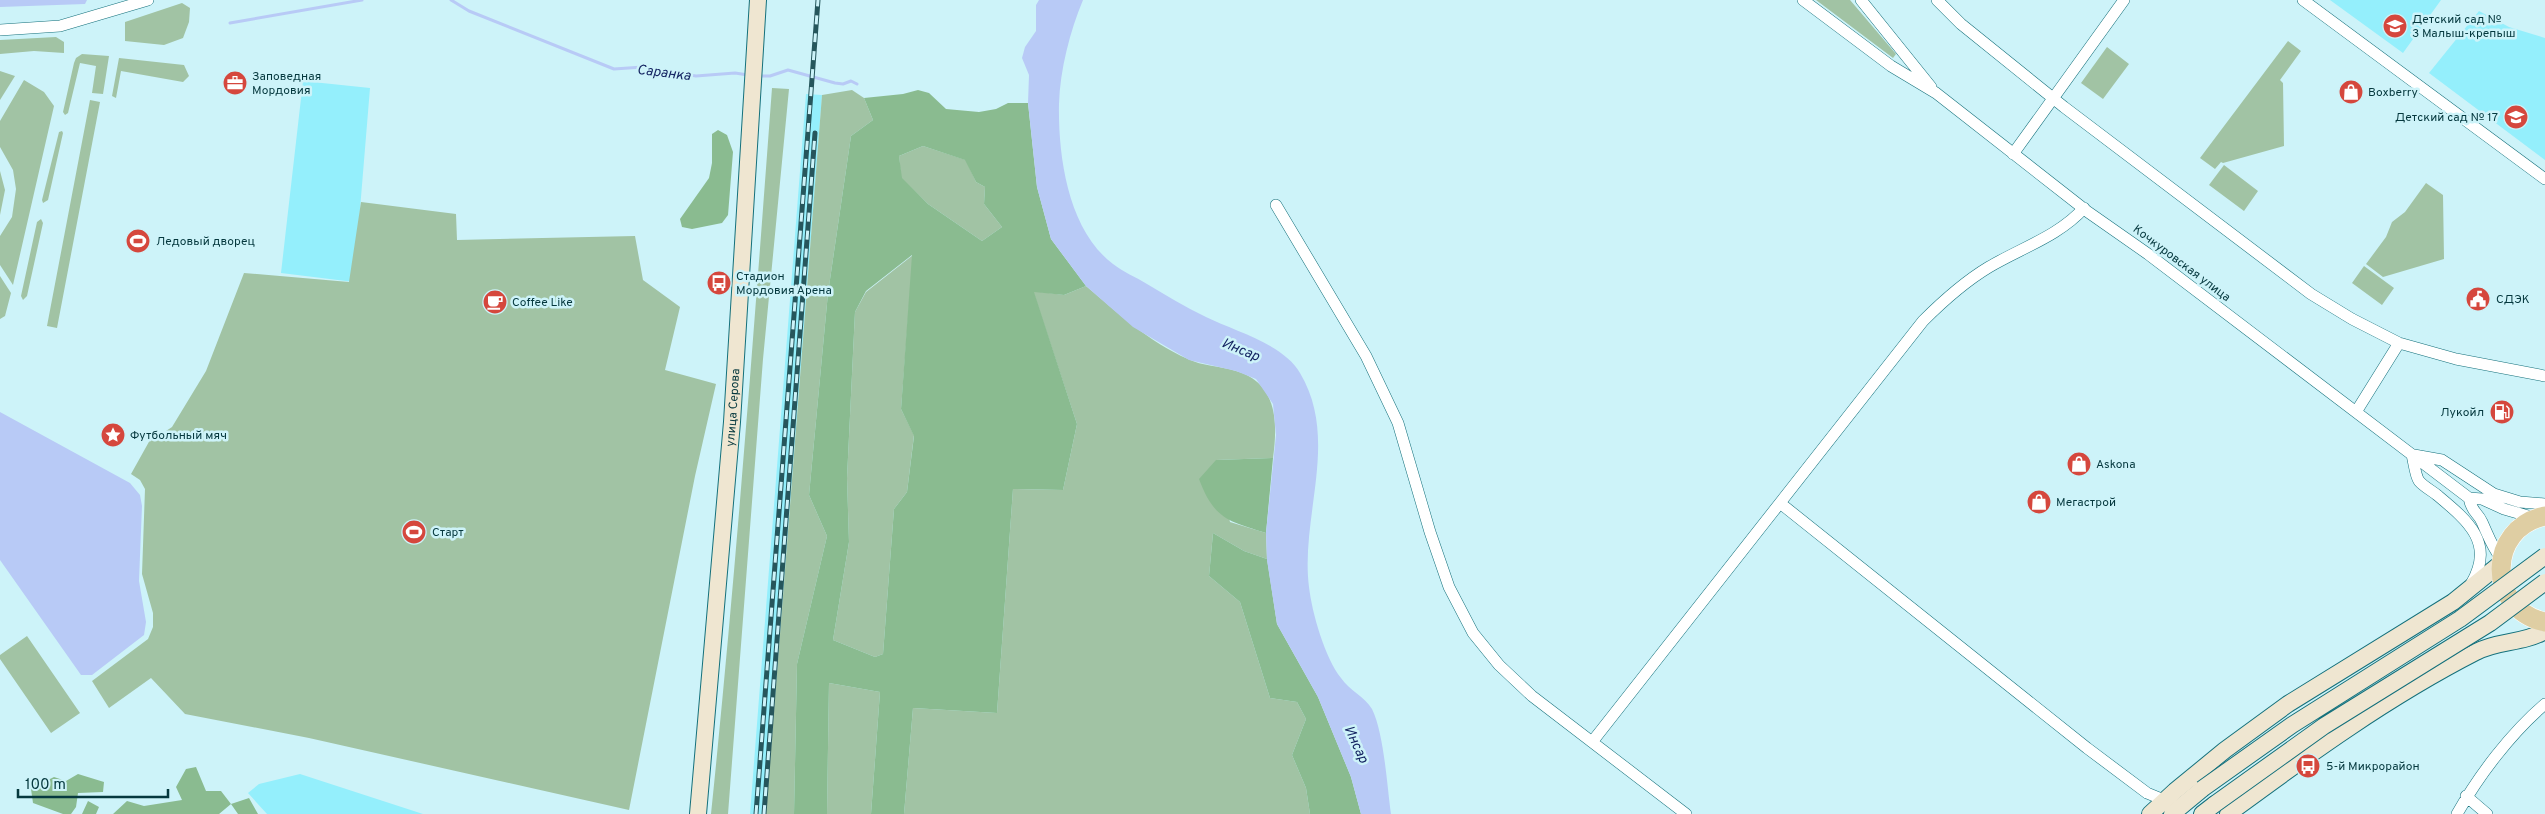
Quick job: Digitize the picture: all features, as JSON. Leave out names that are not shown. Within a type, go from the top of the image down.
[{"type":"main road","points":[[2543,514],[2516,533],[2500,561],[2504,588],[2514,605],[2527,616],[2545,622]]},
{"type":"street","points":[[0,30],[60,26],[148,0]]},
{"type":"street","name":"улица Серова","points":[[698,814],[732,422],[758,0]]},
{"type":"street","name":"Кочкуровская улица","points":[[1803,0],[1891,66],[1936,93],[2084,208],[2469,498],[2482,499],[2504,509],[2543,514]]},
{"type":"street","name":"Кочкуровская улица","points":[[1862,0],[1936,93]]},
{"type":"street","points":[[1937,0],[1961,24],[2054,98],[2311,294],[2399,344],[2466,361],[2545,376]]},
{"type":"street","points":[[2013,154],[2124,0]]},
{"type":"street","points":[[2302,0],[2545,179]]},
{"type":"street","points":[[1276,205],[1366,356],[1398,423],[1430,532],[1449,587],[1473,633],[1499,665],[1532,696],[1686,814]]},
{"type":"street","points":[[1592,742],[1932,312],[1962,285],[1988,267],[2072,222],[2084,208]]},
{"type":"street","points":[[2356,412],[2399,344]]},
{"type":"street","points":[[2412,455],[2419,480],[2457,511],[2470,524],[2477,535],[2480,564],[2466,591]]},
{"type":"street","name":"Кочкуровская улица","points":[[2412,455],[2442,460],[2494,494],[2520,502],[2543,514]]},
{"type":"street","name":"Кочкуровская улица","points":[[2469,498],[2472,510],[2481,520],[2500,561]]},
{"type":"street","points":[[1780,503],[2087,748],[2168,807]]},
{"type":"street","points":[[2150,814],[2202,789],[2292,725],[2460,619],[2545,556]]},
{"type":"street","points":[[2168,807],[2226,750],[2288,704],[2452,602],[2500,561]]},
{"type":"street","points":[[2222,809],[2324,726],[2482,628],[2545,582]]},
{"type":"street","points":[[2528,640],[2545,631]]},
{"type":"street","points":[[2202,814],[2222,809],[2435,674],[2485,648],[2528,640],[2545,639]]},
{"type":"street","points":[[2457,814],[2466,796],[2516,733],[2545,704]]},
{"type":"street","points":[[2466,796],[2487,814]]},
{"type":"shaded area","name":"Детский сад № 3 Малыш-крепыш","points":[[2330,0],[2441,0],[2403,53]]},
{"type":"shaded area","name":"Детский сад № 17","points":[[2479,11],[2509,27],[2545,38],[2545,160],[2429,73]]},
{"type":"shaded area","points":[[303,81],[370,88],[354,282],[281,273]]},
{"type":"shaded area","points":[[806,94],[822,95],[766,814],[750,814]]},
{"type":"shaded area","points":[[300,774],[423,814],[267,814],[248,793],[259,784]]},
{"type":"green space","points":[[1816,0],[1850,0],[1896,54],[1893,58]]},
{"type":"green space","points":[[182,3],[190,8],[189,22],[183,38],[164,45],[125,41],[125,22]]},
{"type":"green space","points":[[56,37],[64,42],[64,53],[34,51],[0,54],[0,40]]},
{"type":"green space","points":[[2288,41],[2301,51],[2280,80],[2283,83],[2284,146],[2221,162],[2215,169],[2200,158]]},
{"type":"green space","points":[[2107,47],[2129,64],[2103,99],[2081,83]]},
{"type":"green space","points":[[82,54],[109,56],[103,94],[92,93],[96,66],[80,63],[68,113],[65,115],[63,112],[74,63],[76,58]]},
{"type":"green space","points":[[119,58],[184,65],[189,76],[183,82],[121,71],[116,98],[112,96]]},
{"type":"green space","points":[[0,71],[15,76],[0,100]]},
{"type":"green space","points":[[24,80],[44,92],[54,106],[13,285],[0,265],[0,236],[12,217],[16,189],[13,170],[0,147],[0,121]]},
{"type":"green space","points":[[772,88],[789,89],[763,359],[728,814],[711,814],[737,542]]},
{"type":"green space","points":[[852,90],[864,98],[873,120],[851,136],[828,293],[809,495],[827,536],[797,664],[794,814],[766,814],[822,95]]},
{"type":"green space","points":[[918,90],[929,93],[946,109],[979,112],[996,109],[1008,103],[1028,103],[1037,187],[1051,239],[1086,286],[1064,295],[1034,292],[1077,424],[1063,490],[1013,489],[997,713],[913,708],[904,814],[871,814],[880,692],[829,683],[827,814],[794,814],[797,664],[827,536],[809,495],[828,293],[851,136],[873,120],[864,98],[903,94]],"holes":[[[923,146],[965,160],[976,182],[985,187],[984,204],[1002,227],[982,241],[928,204],[902,178],[899,156]],[[912,255],[901,409],[914,436],[907,492],[894,509],[883,654],[875,657],[833,640],[849,542],[847,478],[855,312],[866,291]]]},
{"type":"green space","points":[[90,100],[100,102],[57,328],[47,326]]},
{"type":"green space","points":[[718,130],[727,135],[733,152],[728,215],[722,223],[692,229],[682,227],[680,219],[709,178],[712,163],[712,134]]},
{"type":"green space","points":[[62,131],[48,200],[43,203],[42,200],[59,132]]},
{"type":"green space","points":[[923,146],[966,160],[976,182],[985,187],[984,204],[1002,227],[982,241],[928,204],[901,178],[899,156]]},
{"type":"green space","points":[[2224,165],[2258,191],[2244,211],[2209,185]]},
{"type":"green space","points":[[0,171],[5,190],[0,215]]},
{"type":"green space","points":[[2426,183],[2443,195],[2444,259],[2383,277],[2366,264],[2386,237],[2392,222],[2405,212]]},
{"type":"green space","name":"Старт","points":[[361,202],[456,214],[457,240],[635,236],[643,280],[680,307],[665,370],[716,384],[695,476],[629,810],[309,738],[185,714],[151,678],[109,708],[92,681],[148,639],[153,627],[153,613],[142,574],[145,489],[140,480],[131,474],[155,431],[163,433],[172,427],[206,371],[244,273],[349,282]]},
{"type":"green space","points":[[41,219],[43,223],[27,296],[23,300],[21,296],[37,222]]},
{"type":"green space","points":[[913,255],[901,409],[914,435],[907,492],[894,509],[883,654],[875,657],[833,640],[849,542],[847,478],[855,312],[866,292]]},
{"type":"green space","points":[[2364,266],[2394,288],[2382,305],[2352,283]]},
{"type":"green space","points":[[0,276],[11,293],[5,316],[0,319]]},
{"type":"green space","points":[[1086,286],[1147,336],[1174,352],[1205,365],[1230,369],[1250,377],[1260,384],[1272,405],[1275,430],[1273,458],[1216,460],[1230,522],[1266,533],[1267,559],[1244,551],[1213,533],[1209,576],[1240,602],[1270,698],[1297,702],[1306,719],[1292,755],[1306,788],[1310,814],[904,814],[913,708],[997,713],[1013,489],[1063,490],[1077,424],[1033,291],[1064,295]]},
{"type":"green space","points":[[1273,458],[1266,533],[1232,521],[1210,503],[1199,479],[1216,460]]},
{"type":"green space","points":[[1213,533],[1244,551],[1267,559],[1277,624],[1318,697],[1351,777],[1361,814],[1310,814],[1306,788],[1292,755],[1306,719],[1297,702],[1270,698],[1240,602],[1209,576]]},
{"type":"green space","points":[[27,636],[80,713],[51,733],[0,659],[0,655]]},
{"type":"green space","points":[[829,683],[880,692],[871,814],[827,814]]},
{"type":"green space","points":[[196,767],[206,791],[221,791],[231,804],[219,814],[113,814],[127,801],[144,806],[182,800],[176,787],[186,769]]},
{"type":"green space","points":[[78,774],[104,782],[103,792],[78,793],[76,807],[71,814],[63,814],[33,803],[30,782],[36,779],[46,781],[54,777],[66,781]]},
{"type":"green space","points":[[249,798],[258,814],[238,814],[231,804]]},
{"type":"green space","points":[[88,801],[99,807],[96,814],[82,814]]},
{"type":"water","points":[[0,0],[87,0],[85,4],[0,7]]},
{"type":"water","name":"Инсар","points":[[1039,0],[1083,0],[1070,38],[1064,64],[1060,91],[1059,124],[1064,169],[1069,191],[1085,232],[1098,249],[1121,270],[1198,313],[1258,339],[1282,354],[1293,363],[1300,373],[1312,399],[1317,425],[1318,451],[1309,533],[1308,560],[1311,598],[1320,635],[1335,669],[1344,682],[1369,705],[1376,719],[1382,745],[1391,814],[1361,814],[1351,777],[1318,697],[1277,624],[1267,560],[1266,533],[1276,435],[1273,404],[1256,379],[1236,371],[1189,360],[1133,327],[1086,286],[1051,239],[1037,187],[1028,103],[1029,75],[1022,58],[1025,47],[1036,31],[1036,5]]},
{"type":"water","points":[[0,412],[130,483],[140,495],[142,506],[139,581],[146,622],[144,635],[92,675],[81,675],[0,560]]},
{"type":"waterway","name":"Саранка","points":[[230,23],[362,0]]},
{"type":"waterway","name":"Саранка","points":[[451,0],[469,11],[614,69],[643,67],[696,76],[735,73],[748,75]]},
{"type":"waterway","name":"Саранка","points":[[759,76],[770,76],[788,70],[835,83],[843,84],[851,81],[857,84]]},
{"type":"railway","points":[[756,814],[818,0]]},
{"type":"railway","points":[[764,814],[815,133]]},
{"type":"place","name":"Детский сад № 3 Малыш-крепыш","points":[[2395,26]]},
{"type":"place","name":"Заповедная Мордовия","points":[[235,83]]},
{"type":"place","name":"Boxberry","points":[[2351,92]]},
{"type":"place","name":"Детский сад № 17","points":[[2516,117]]},
{"type":"place","name":"Ледовый дворец","points":[[138,241]]},
{"type":"place","name":"Стадион Мордовия Арена","points":[[719,283]]},
{"type":"place","name":"СДЭК","points":[[2478,299]]},
{"type":"place","name":"Coffee Like","points":[[495,302]]},
{"type":"place","name":"Лукойл","points":[[2502,412]]},
{"type":"place","name":"Футбольный мяч","points":[[113,435]]},
{"type":"place","name":"Askona","points":[[2079,464]]},
{"type":"place","name":"Мегастрой","points":[[2039,502]]},
{"type":"place","name":"Старт","points":[[414,532]]},
{"type":"place","name":"5-й Микрорайон","points":[[2308,766]]}]
